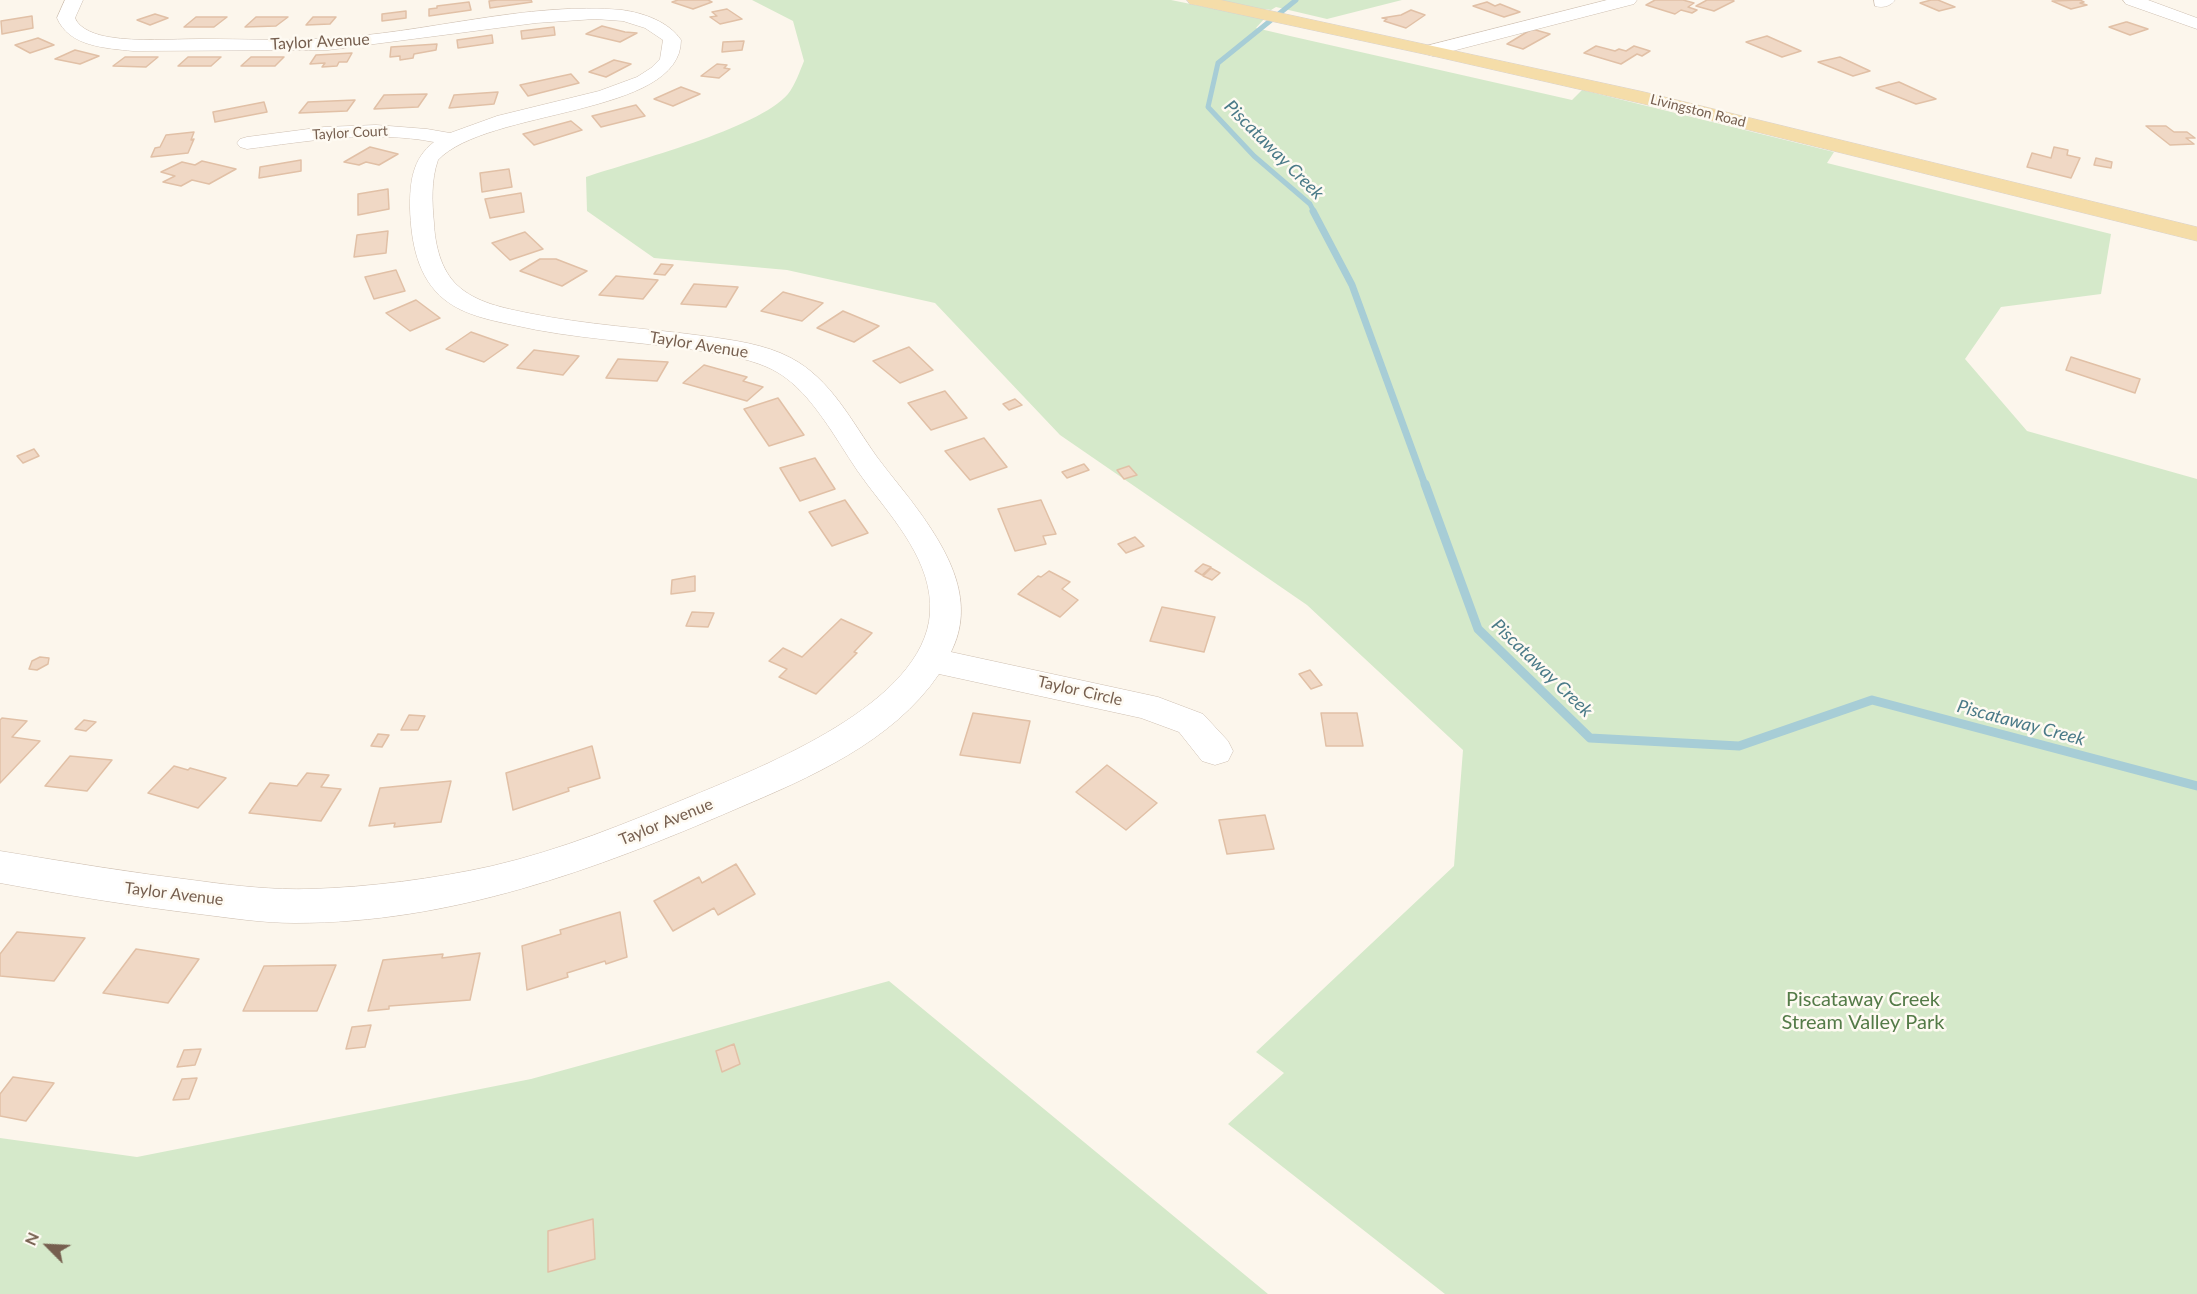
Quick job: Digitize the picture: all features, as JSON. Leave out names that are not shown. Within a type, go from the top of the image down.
[{"type":"main road","name":"Livingston Road","points":[[1196,0],[1433,50],[1895,158],[2197,234]]},
{"type":"street","name":"Taylor Avenue","points":[[0,867],[142,892],[302,906],[432,894],[513,876],[577,858],[661,825],[743,790],[819,753],[881,713],[900,696],[931,660],[942,635],[947,614],[945,592],[926,544],[828,409],[795,371],[772,359],[724,347],[563,327],[508,317],[481,309],[448,291],[439,279],[424,242],[423,182],[429,158],[453,140],[498,122],[630,87],[655,73],[668,60],[672,48],[670,35],[660,27],[612,14],[595,14],[536,18],[347,42],[133,45],[102,42],[78,33],[69,26],[66,18],[67,10],[74,0]]},
{"type":"street","points":[[1433,50],[1628,0]]},
{"type":"street","points":[[2132,0],[2197,24]]},
{"type":"street","name":"Taylor Court","points":[[247,143],[368,130],[411,132],[453,140]]},
{"type":"street","name":"Taylor Circle","points":[[931,660],[1146,706],[1191,723],[1215,751]]},
{"type":"green space","name":"Piscataway Creek Stream Valley Park","points":[[752,0],[1171,0],[1264,19],[1256,28],[1290,36],[1572,100],[1582,90],[1834,152],[1827,163],[2111,234],[2101,294],[2001,307],[1965,359],[2027,431],[2197,479],[2197,1294],[1445,1294],[1228,1124],[1284,1073],[1256,1052],[1454,866],[1463,750],[1307,605],[1060,435],[935,303],[787,270],[654,258],[587,211],[586,177],[693,143],[723,131],[773,107],[788,94],[804,61],[793,21]]},
{"type":"green space","points":[[1204,0],[1402,0],[1327,19],[1276,7],[1261,12]]},
{"type":"green space","points":[[889,981],[1268,1294],[0,1294],[0,1138],[137,1157],[531,1079]]},
{"type":"building","points":[[531,0],[532,2],[490,8],[489,1]]},
{"type":"building","points":[[678,0],[712,2],[693,9],[672,2]]},
{"type":"building","points":[[1655,0],[1683,0],[1694,3],[1688,7],[1697,10],[1692,13],[1681,10],[1675,14],[1646,5]]},
{"type":"building","points":[[1707,0],[1734,1],[1714,11],[1696,6]]},
{"type":"building","points":[[1938,0],[1955,7],[1939,11],[1920,3]]},
{"type":"building","points":[[2080,0],[2084,2],[2080,3],[2087,5],[2071,9],[2052,1]]},
{"type":"building","points":[[469,2],[471,10],[429,16],[429,9],[437,8],[437,6]]},
{"type":"building","points":[[1487,2],[1495,6],[1500,4],[1520,12],[1504,17],[1473,6]]},
{"type":"building","points":[[727,9],[742,19],[720,24],[710,17],[717,16],[712,12]]},
{"type":"building","points":[[1411,10],[1425,15],[1406,28],[1384,21],[1387,19],[1382,18],[1401,15]]},
{"type":"building","points":[[406,11],[406,18],[382,21],[382,14]]},
{"type":"building","points":[[155,14],[168,18],[150,25],[137,20]]},
{"type":"building","points":[[32,16],[33,28],[2,34],[1,21]]},
{"type":"building","points":[[196,17],[227,17],[214,27],[184,27]]},
{"type":"building","points":[[256,17],[288,17],[276,26],[245,27]]},
{"type":"building","points":[[313,17],[336,17],[330,24],[306,25]]},
{"type":"building","points":[[2126,22],[2148,29],[2130,35],[2109,27]]},
{"type":"building","points":[[602,26],[637,33],[620,42],[586,34]]},
{"type":"building","points":[[554,27],[555,35],[522,39],[521,31]]},
{"type":"building","points":[[1532,29],[1550,34],[1523,49],[1507,44]]},
{"type":"building","points":[[492,35],[493,43],[458,48],[457,40]]},
{"type":"building","points":[[1767,36],[1801,51],[1782,57],[1746,42]]},
{"type":"building","points":[[38,38],[54,45],[30,53],[15,45]]},
{"type":"building","points":[[744,41],[742,50],[722,52],[723,42]]},
{"type":"building","points":[[437,44],[436,50],[414,54],[413,58],[400,60],[400,56],[390,57],[391,47]]},
{"type":"building","points":[[1596,46],[1615,51],[1619,49],[1626,51],[1634,46],[1650,51],[1642,56],[1637,54],[1621,64],[1584,53]]},
{"type":"building","points":[[75,50],[99,56],[80,64],[55,59]]},
{"type":"building","points":[[352,53],[347,62],[339,62],[337,66],[322,67],[325,63],[310,64],[316,55]]},
{"type":"building","points":[[125,57],[158,57],[146,67],[113,66]]},
{"type":"building","points":[[188,57],[221,57],[211,66],[178,66]]},
{"type":"building","points":[[251,57],[284,57],[275,66],[241,66]]},
{"type":"building","points":[[1840,57],[1870,71],[1853,76],[1818,62]]},
{"type":"building","points":[[614,60],[631,64],[606,77],[589,72]]},
{"type":"building","points":[[717,64],[727,65],[724,68],[730,69],[719,78],[701,76]]},
{"type":"building","points":[[571,74],[579,83],[528,96],[520,85]]},
{"type":"building","points":[[1899,82],[1936,99],[1916,104],[1876,88]]},
{"type":"building","points":[[681,87],[700,94],[673,106],[654,99]]},
{"type":"building","points":[[498,92],[494,104],[449,108],[454,95]]},
{"type":"building","points":[[427,94],[418,107],[374,109],[384,95]]},
{"type":"building","points":[[355,100],[347,111],[299,113],[308,102]]},
{"type":"building","points":[[264,102],[267,112],[215,122],[213,112]]},
{"type":"building","points":[[636,105],[645,116],[601,127],[592,116]]},
{"type":"building","points":[[571,121],[582,130],[534,145],[523,134]]},
{"type":"building","points":[[2146,126],[2166,126],[2174,132],[2187,132],[2195,138],[2186,138],[2194,144],[2170,145]]},
{"type":"building","points":[[194,132],[191,140],[194,139],[188,153],[151,157],[155,148],[160,147],[166,135]]},
{"type":"building","points":[[370,147],[398,154],[379,165],[366,162],[359,165],[344,162]]},
{"type":"building","points":[[2054,147],[2068,150],[2067,155],[2080,158],[2071,178],[2027,167],[2032,153],[2051,158]]},
{"type":"building","points":[[2096,158],[2112,162],[2111,168],[2094,165]]},
{"type":"building","points":[[301,160],[301,171],[259,178],[260,167]]},
{"type":"building","points":[[202,161],[236,169],[209,184],[192,180],[181,186],[163,182],[175,176],[161,172],[182,162],[195,165]]},
{"type":"building","points":[[509,169],[512,187],[482,192],[480,173]]},
{"type":"building","points":[[388,189],[389,209],[358,215],[358,194]]},
{"type":"building","points":[[521,193],[524,212],[490,218],[485,199]]},
{"type":"building","points":[[388,231],[386,253],[354,257],[357,235]]},
{"type":"building","points":[[525,232],[543,249],[510,260],[492,243]]},
{"type":"building","points":[[540,259],[556,259],[587,271],[562,286],[520,271]]},
{"type":"building","points":[[661,264],[673,265],[665,275],[654,274]]},
{"type":"building","points":[[396,270],[405,291],[374,299],[365,277]]},
{"type":"building","points":[[616,276],[658,280],[643,299],[599,295]]},
{"type":"building","points":[[694,284],[738,287],[726,307],[681,304]]},
{"type":"building","points":[[783,292],[823,303],[802,321],[761,311]]},
{"type":"building","points":[[416,300],[440,318],[410,331],[386,313]]},
{"type":"building","points":[[843,311],[879,326],[854,342],[817,328]]},
{"type":"building","points":[[471,332],[508,345],[484,362],[446,349]]},
{"type":"building","points":[[909,347],[933,370],[900,383],[873,361]]},
{"type":"building","points":[[534,350],[579,356],[563,375],[517,368]]},
{"type":"building","points":[[2071,357],[2140,379],[2135,393],[2066,370]]},
{"type":"building","points":[[618,359],[668,362],[657,381],[606,378]]},
{"type":"building","points":[[704,365],[747,377],[743,381],[763,387],[747,401],[683,383]]},
{"type":"building","points":[[945,391],[967,418],[931,430],[908,403]]},
{"type":"building","points":[[778,398],[804,435],[769,446],[744,409]]},
{"type":"building","points":[[1015,399],[1022,405],[1009,410],[1003,404]]},
{"type":"building","points":[[984,438],[1007,467],[970,480],[945,451]]},
{"type":"building","points":[[34,449],[39,456],[23,463],[17,456]]},
{"type":"building","points":[[815,458],[835,489],[800,501],[780,468]]},
{"type":"building","points":[[1084,464],[1089,470],[1067,478],[1062,472]]},
{"type":"building","points":[[1129,466],[1137,475],[1124,479],[1117,470]]},
{"type":"building","points":[[845,500],[868,533],[832,546],[809,512]]},
{"type":"building","points":[[1041,500],[1056,534],[1043,536],[1046,544],[1015,551],[998,509]]},
{"type":"building","points":[[1135,537],[1144,546],[1126,553],[1118,544]]},
{"type":"building","points":[[1203,564],[1211,567],[1202,575],[1195,571]]},
{"type":"building","points":[[1211,568],[1220,573],[1212,580],[1203,576]]},
{"type":"building","points":[[1049,571],[1070,582],[1062,589],[1078,600],[1060,617],[1018,594],[1038,576],[1041,577]]},
{"type":"building","points":[[695,576],[695,591],[671,594],[672,580]]},
{"type":"building","points":[[1162,607],[1215,617],[1204,652],[1150,641]]},
{"type":"building","points":[[692,612],[714,613],[708,627],[686,626]]},
{"type":"building","points":[[841,619],[872,633],[854,652],[857,653],[816,694],[779,677],[787,669],[769,661],[783,648],[802,657]]},
{"type":"building","points":[[40,657],[49,658],[48,664],[37,670],[29,669],[32,661]]},
{"type":"building","points":[[1310,670],[1322,685],[1311,689],[1299,674]]},
{"type":"building","points":[[973,713],[1030,721],[1020,763],[960,755]]},
{"type":"building","points":[[1321,713],[1357,713],[1363,746],[1326,746]]},
{"type":"building","points":[[409,715],[425,716],[418,730],[401,730]]},
{"type":"building","points":[[2,718],[27,721],[12,737],[40,741],[0,783],[0,720]]},
{"type":"building","points":[[84,720],[96,722],[86,731],[75,729]]},
{"type":"building","points":[[378,734],[389,735],[382,747],[371,746]]},
{"type":"building","points":[[592,746],[600,778],[513,810],[506,773]]},
{"type":"building","points":[[70,756],[112,760],[87,791],[45,786]]},
{"type":"building","points":[[1107,765],[1157,803],[1126,830],[1076,792]]},
{"type":"building","points":[[174,766],[226,778],[198,808],[148,793]]},
{"type":"building","points":[[307,773],[329,775],[321,787],[341,789],[321,821],[249,813],[270,783],[297,786]]},
{"type":"building","points":[[451,781],[441,822],[394,827],[395,823],[369,826],[380,788]]},
{"type":"building","points":[[1265,815],[1274,849],[1227,854],[1219,820]]},
{"type":"building","points":[[736,864],[755,894],[718,915],[714,908],[673,931],[654,901],[699,877],[702,883]]},
{"type":"building","points":[[620,912],[627,957],[606,964],[605,961],[567,973],[568,977],[527,990],[522,946],[561,934],[560,930]]},
{"type":"building","points":[[17,932],[85,938],[54,981],[0,976],[0,954]]},
{"type":"building","points":[[136,949],[199,959],[168,1003],[103,993]]},
{"type":"building","points":[[480,953],[470,1000],[389,1006],[389,1009],[368,1011],[383,960],[443,954],[442,958]]},
{"type":"building","points":[[336,965],[317,1011],[243,1011],[264,966]]},
{"type":"building","points":[[371,1025],[365,1047],[346,1049],[352,1027]]},
{"type":"building","points":[[734,1044],[740,1064],[722,1072],[716,1051]]},
{"type":"building","points":[[201,1049],[195,1065],[177,1067],[184,1050]]},
{"type":"building","points":[[13,1077],[54,1083],[26,1121],[0,1116],[0,1094]]},
{"type":"building","points":[[197,1078],[189,1099],[173,1100],[182,1079]]},
{"type":"building","points":[[593,1219],[595,1259],[548,1272],[548,1231]]},
{"type":"waterway","name":"Piscataway Creek","points":[[1296,0],[1218,63],[1208,107],[1254,156],[1310,204],[1314,212]]},
{"type":"waterway","name":"Piscataway Creek","points":[[1313,211],[1352,285],[1425,485]]},
{"type":"waterway","name":"Piscataway Creek","points":[[1425,484],[1478,629],[1590,738],[1739,746],[1872,700],[2197,786]]}]
